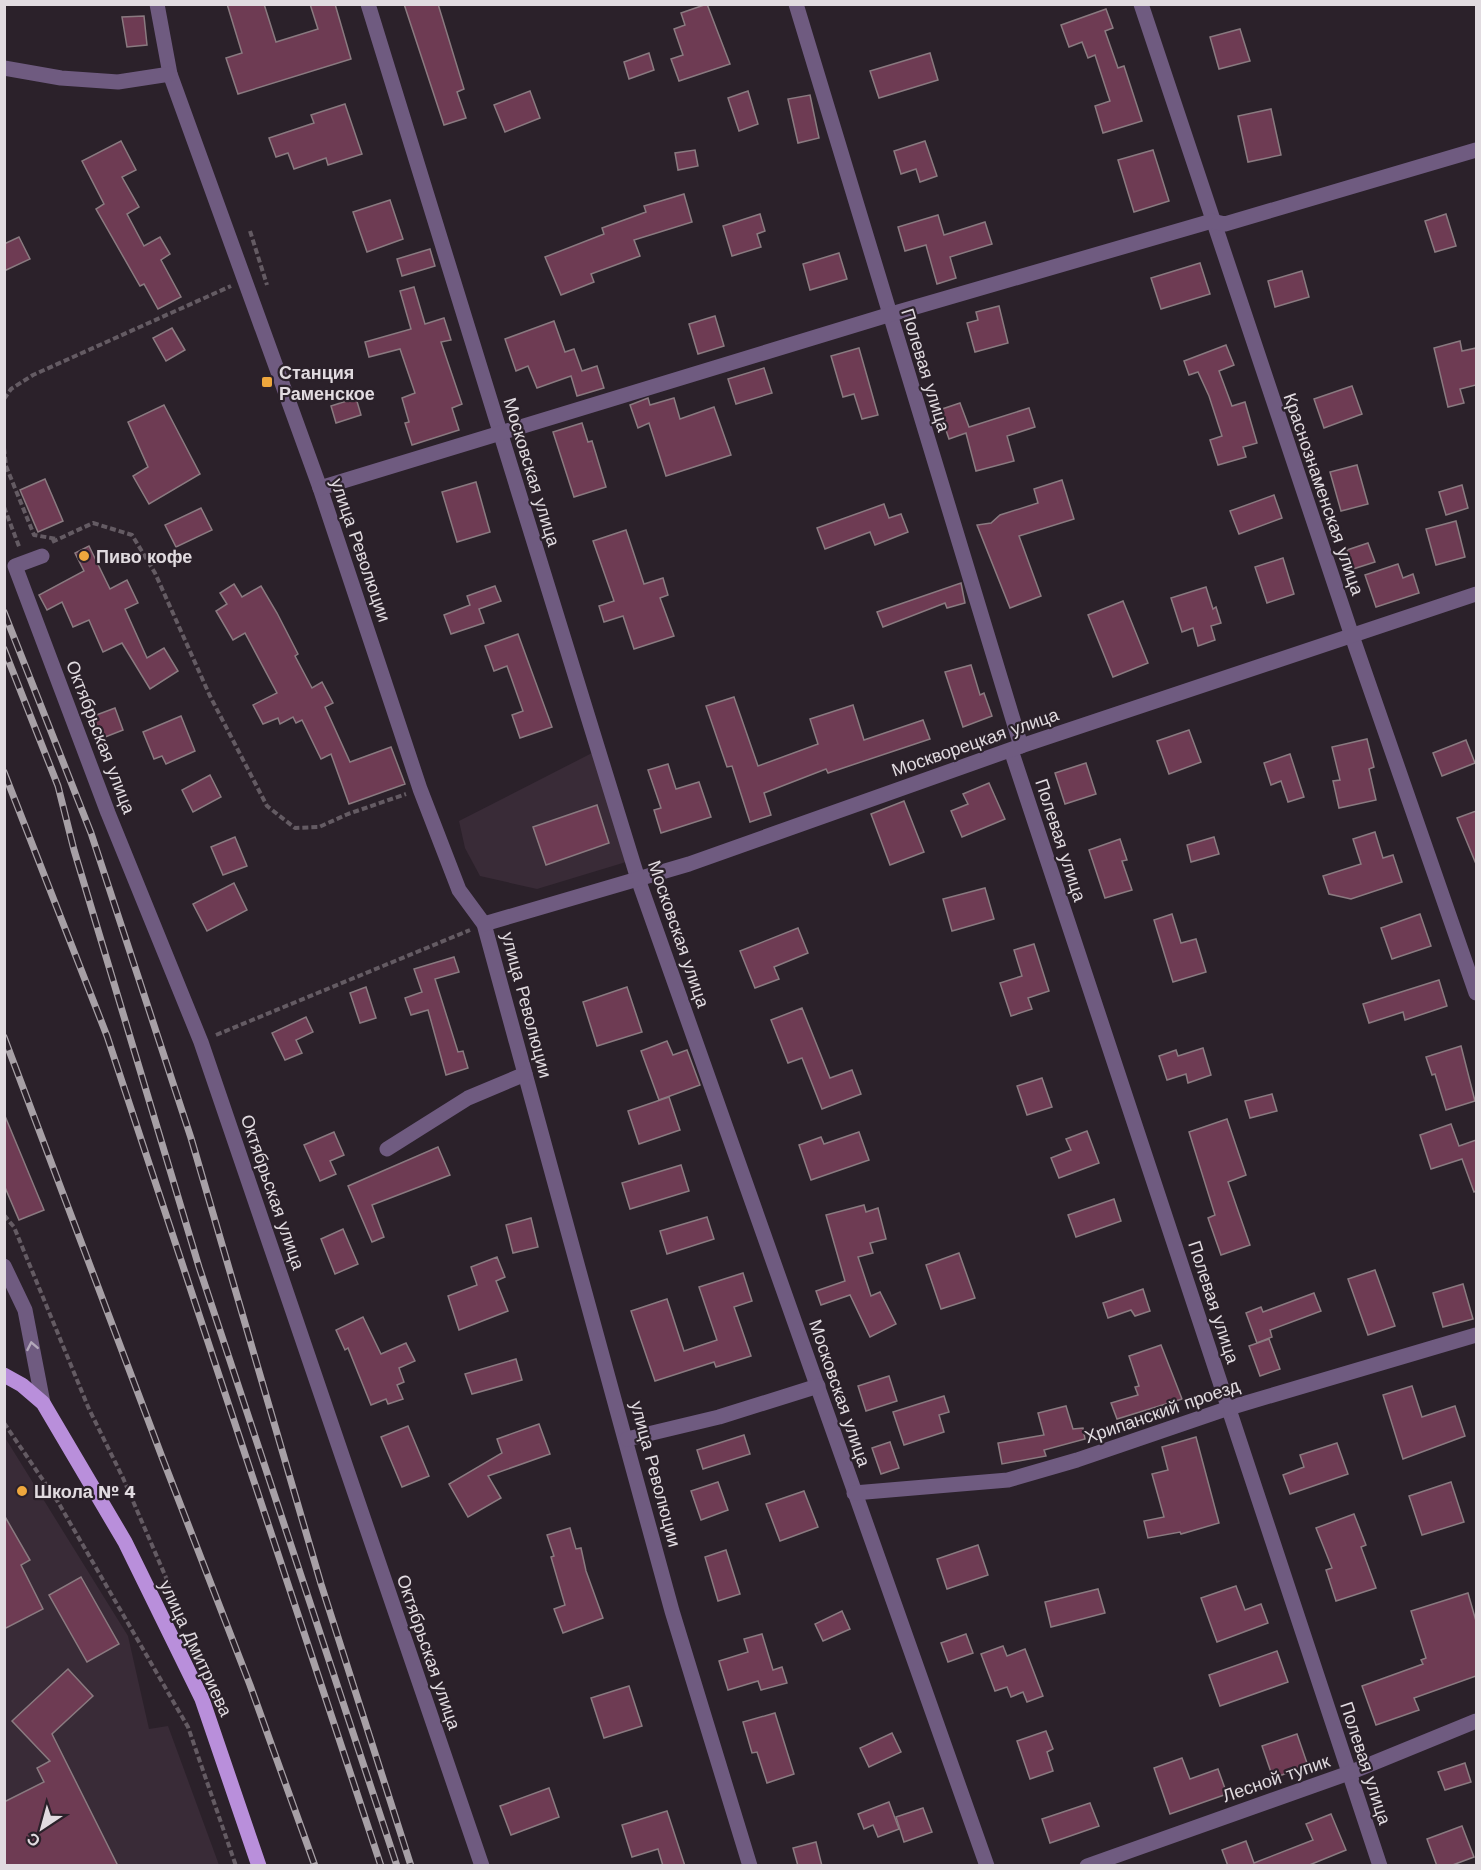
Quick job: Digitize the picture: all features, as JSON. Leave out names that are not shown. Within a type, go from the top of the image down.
[{"type":"main road","points":[[4,1375],[22,1385],[43,1403]]},
{"type":"main road","name":"улица Дмитриева","points":[[43,1403],[125,1542],[202,1699],[259,1866]]},
{"type":"street","name":"улица Революции","points":[[157,4],[170,74],[320,488],[420,789],[459,890],[484,924],[627,1439],[672,1611],[750,1866]]},
{"type":"street","name":"Московская улица","points":[[368,4],[638,879],[987,1866]]},
{"type":"street","name":"Полевая улица","points":[[796,4],[1016,748],[1380,1866]]},
{"type":"street","name":"Краснознаменская улица","points":[[1141,4],[1352,636],[1476,993]]},
{"type":"street","points":[[4,68],[61,78],[118,82],[170,74]]},
{"type":"street","points":[[320,488],[888,315],[1212,221],[1225,224],[1476,150]]},
{"type":"street","name":"Октябрьская улица","points":[[46,550],[15,566],[108,813],[201,1042],[482,1866]]},
{"type":"street","name":"Москворецкая улица","points":[[484,924],[688,864],[1016,748],[1476,594]]},
{"type":"street","points":[[387,1149],[468,1098],[525,1074]]},
{"type":"street","points":[[4,1266],[25,1310],[43,1403]]},
{"type":"street","name":"Хрипанский проезд","points":[[854,1492],[1008,1480],[1077,1460],[1229,1408],[1476,1335]]},
{"type":"street","points":[[627,1439],[719,1417],[818,1386]]},
{"type":"street","name":"Лесной тупик","points":[[1087,1866],[1349,1773],[1476,1721]]},
{"type":"path","points":[[4,399],[11,389],[33,375],[211,294],[234,285],[237,295]]},
{"type":"path","points":[[4,448],[6,466],[34,535],[59,539]]},
{"type":"path","points":[[4,507],[22,556]]},
{"type":"path","points":[[46,550],[59,539],[93,523],[132,536],[155,573],[210,696],[267,806],[295,828],[319,827],[348,814],[420,789]]},
{"type":"path","points":[[46,550],[59,539]]},
{"type":"path","points":[[201,1042],[484,924]]},
{"type":"path","points":[[4,1215],[19,1238],[89,1409],[123,1478],[184,1620]]},
{"type":"path","points":[[4,1423],[58,1502],[188,1727],[236,1866]]},
{"type":"shaded area","points":[[592,753],[626,862],[537,889],[480,876],[465,848],[459,821]]},
{"type":"shaded area","points":[[4,1436],[128,1636],[149,1729],[168,1726],[219,1865],[5,1865]]},
{"type":"building","points":[[227,4],[264,4],[276,42],[318,29],[310,4],[335,4],[351,59],[238,94],[226,58],[242,53]]},
{"type":"building","points":[[404,4],[438,4],[464,89],[457,92],[466,118],[444,125]]},
{"type":"building","points":[[707,4],[730,64],[679,81],[671,59],[683,55],[674,29],[685,25],[681,13]]},
{"type":"building","points":[[1106,9],[1113,28],[1105,31],[1118,68],[1124,66],[1142,121],[1103,133],[1095,106],[1110,101],[1095,55],[1088,58],[1082,42],[1069,47],[1061,25]]},
{"type":"building","points":[[144,16],[147,45],[127,47],[122,17]]},
{"type":"building","points":[[1240,29],[1250,61],[1219,69],[1210,37]]},
{"type":"building","points":[[649,53],[654,70],[629,79],[624,62]]},
{"type":"building","points":[[930,53],[938,80],[879,98],[870,71]]},
{"type":"building","points":[[530,91],[540,118],[505,132],[494,105]]},
{"type":"building","points":[[748,91],[758,124],[739,131],[728,98]]},
{"type":"building","points":[[810,95],[819,138],[798,143],[788,99]]},
{"type":"building","points":[[345,104],[362,154],[328,165],[326,158],[294,169],[288,153],[276,157],[269,138],[314,123],[311,115]]},
{"type":"building","points":[[1271,109],[1281,155],[1248,162],[1238,116]]},
{"type":"building","points":[[121,141],[136,170],[122,177],[139,207],[127,214],[144,246],[160,237],[170,254],[161,260],[181,297],[158,309],[144,284],[140,286],[96,209],[104,204],[82,161]]},
{"type":"building","points":[[925,141],[937,176],[920,182],[916,169],[901,174],[894,151]]},
{"type":"building","points":[[695,150],[698,166],[678,170],[675,153]]},
{"type":"building","points":[[1153,150],[1169,201],[1134,212],[1118,160]]},
{"type":"building","points":[[684,194],[692,222],[634,240],[640,256],[591,274],[594,282],[561,295],[545,257],[604,234],[602,228],[646,212],[644,206]]},
{"type":"building","points":[[390,200],[403,239],[367,252],[353,212]]},
{"type":"building","points":[[760,214],[765,231],[757,234],[761,247],[732,256],[723,226]]},
{"type":"building","points":[[1446,214],[1456,246],[1435,252],[1425,221]]},
{"type":"building","points":[[938,215],[944,235],[985,222],[992,244],[950,257],[956,278],[937,284],[926,245],[905,251],[898,227]]},
{"type":"building","points":[[19,237],[30,259],[4,271],[4,244]]},
{"type":"building","points":[[430,249],[435,266],[402,276],[397,259]]},
{"type":"building","points":[[839,253],[847,279],[810,290],[803,264]]},
{"type":"building","points":[[1200,263],[1210,294],[1161,309],[1151,278]]},
{"type":"building","points":[[1302,271],[1309,297],[1275,307],[1268,281]]},
{"type":"building","points":[[414,287],[425,324],[444,318],[451,340],[441,342],[462,404],[452,408],[459,430],[412,445],[405,423],[409,422],[402,398],[415,393],[400,349],[369,357],[365,342],[411,329],[400,291]]},
{"type":"building","points":[[999,306],[1008,343],[975,352],[967,323],[978,320],[976,312]]},
{"type":"building","points":[[715,316],[724,346],[698,354],[689,324]]},
{"type":"building","points":[[554,321],[565,352],[574,349],[582,371],[597,366],[604,388],[577,396],[571,376],[537,388],[528,366],[516,371],[505,339]]},
{"type":"building","points":[[172,328],[185,350],[166,361],[153,338]]},
{"type":"building","points":[[1460,341],[1462,351],[1476,348],[1476,385],[1460,389],[1464,403],[1448,407],[1434,348]]},
{"type":"building","points":[[1226,345],[1234,365],[1219,371],[1232,406],[1245,402],[1257,443],[1243,447],[1246,457],[1218,465],[1210,440],[1222,436],[1209,396],[1198,372],[1189,375],[1184,361]]},
{"type":"building","points":[[859,348],[878,415],[862,419],[854,394],[843,397],[831,356]]},
{"type":"building","points":[[764,368],[772,393],[736,404],[728,379]]},
{"type":"building","points":[[1352,386],[1362,414],[1324,428],[1314,399]]},
{"type":"building","points":[[356,398],[361,415],[336,423],[331,406]]},
{"type":"building","points":[[648,398],[650,405],[674,398],[680,419],[714,407],[731,455],[666,476],[649,423],[638,428],[630,405]]},
{"type":"building","points":[[960,403],[969,427],[1029,408],[1035,427],[1007,436],[1014,461],[976,471],[966,433],[949,439],[939,410]]},
{"type":"building","points":[[164,405],[200,474],[149,504],[133,476],[148,467],[128,422]]},
{"type":"building","points":[[582,423],[588,442],[592,441],[606,487],[574,497],[553,432]]},
{"type":"building","points":[[1357,465],[1368,504],[1341,511],[1330,472]]},
{"type":"building","points":[[45,479],[63,521],[38,532],[20,490]]},
{"type":"building","points":[[1062,480],[1074,519],[1019,536],[1041,596],[1010,608],[977,525],[991,523],[1000,515],[1038,503],[1034,489]]},
{"type":"building","points":[[476,482],[490,532],[457,542],[442,492]]},
{"type":"building","points":[[1462,485],[1468,508],[1446,515],[1439,492]]},
{"type":"building","points":[[1274,495],[1282,518],[1239,534],[1230,511]]},
{"type":"building","points":[[884,504],[889,518],[901,514],[908,532],[875,545],[870,532],[825,549],[817,528]]},
{"type":"building","points":[[201,508],[212,530],[176,547],[165,525]]},
{"type":"building","points":[[1456,521],[1465,557],[1436,565],[1426,529]]},
{"type":"building","points":[[626,530],[644,584],[663,578],[668,595],[660,598],[674,636],[634,649],[623,616],[604,622],[599,606],[614,601],[593,541]]},
{"type":"building","points":[[1368,543],[1375,562],[1353,569],[1347,550]]},
{"type":"building","points":[[89,546],[110,589],[127,580],[138,603],[125,609],[147,658],[164,648],[178,671],[150,689],[122,643],[103,652],[89,620],[73,627],[62,602],[47,610],[39,595],[84,571],[75,553]]},
{"type":"building","points":[[1283,558],[1294,594],[1267,603],[1255,567]]},
{"type":"building","points":[[1398,564],[1403,578],[1413,574],[1419,593],[1376,607],[1365,575]]},
{"type":"building","points":[[961,583],[965,603],[947,608],[945,603],[883,627],[877,612]]},
{"type":"building","points":[[234,584],[242,597],[261,586],[298,654],[295,656],[312,688],[322,682],[333,703],[325,707],[350,762],[391,747],[405,784],[349,804],[331,754],[321,759],[302,720],[296,723],[293,717],[280,724],[278,718],[263,724],[253,705],[277,693],[245,633],[233,640],[216,611],[227,604],[220,593]]},
{"type":"building","points":[[495,586],[501,601],[479,609],[484,623],[451,634],[444,615],[470,605],[467,596]]},
{"type":"building","points":[[1206,587],[1213,609],[1216,607],[1221,623],[1211,626],[1215,640],[1198,646],[1193,628],[1182,632],[1171,598]]},
{"type":"building","points":[[1123,601],[1148,663],[1113,677],[1088,615]]},
{"type":"building","points":[[518,634],[552,727],[520,738],[512,715],[523,711],[507,666],[494,671],[485,646]]},
{"type":"building","points":[[971,665],[980,695],[984,693],[992,716],[963,727],[945,672]]},
{"type":"building","points":[[734,697],[758,766],[818,744],[810,719],[853,705],[864,740],[923,720],[930,739],[828,773],[826,769],[764,793],[771,815],[750,822],[732,766],[727,767],[706,706]]},
{"type":"building","points":[[115,708],[123,730],[100,739],[91,717]]},
{"type":"building","points":[[181,716],[195,751],[166,764],[162,756],[154,759],[143,732]]},
{"type":"building","points":[[1189,730],[1201,762],[1169,774],[1157,741]]},
{"type":"building","points":[[1367,739],[1374,767],[1369,769],[1376,800],[1339,808],[1333,781],[1340,780],[1332,747]]},
{"type":"building","points":[[1466,740],[1475,763],[1442,776],[1433,753]]},
{"type":"building","points":[[1290,754],[1304,797],[1288,802],[1281,781],[1271,785],[1264,763]]},
{"type":"building","points":[[1086,763],[1096,794],[1065,804],[1055,773]]},
{"type":"building","points":[[668,764],[676,789],[699,782],[711,817],[661,833],[654,810],[661,808],[648,770]]},
{"type":"building","points":[[210,775],[221,797],[193,812],[182,790]]},
{"type":"building","points":[[989,783],[1005,819],[962,837],[951,811],[968,804],[963,794]]},
{"type":"building","points":[[904,801],[924,852],[890,865],[871,814]]},
{"type":"building","points":[[597,805],[609,843],[546,865],[533,827]]},
{"type":"building","points":[[1476,811],[1476,864],[1457,818]]},
{"type":"building","points":[[1375,832],[1383,858],[1393,855],[1402,882],[1351,899],[1329,894],[1323,876],[1361,864],[1353,839]]},
{"type":"building","points":[[235,837],[247,866],[223,875],[211,847]]},
{"type":"building","points":[[1214,837],[1219,854],[1191,862],[1187,845]]},
{"type":"building","points":[[1120,839],[1127,860],[1122,861],[1132,890],[1105,898],[1089,850]]},
{"type":"building","points":[[234,883],[247,910],[207,931],[193,904]]},
{"type":"building","points":[[985,888],[994,919],[952,931],[943,899]]},
{"type":"building","points":[[1172,914],[1181,943],[1196,939],[1206,972],[1173,982],[1154,920]]},
{"type":"building","points":[[1420,914],[1431,946],[1392,959],[1381,928]]},
{"type":"building","points":[[798,928],[808,953],[774,967],[779,979],[755,988],[740,951]]},
{"type":"building","points":[[1034,944],[1049,991],[1028,998],[1032,1009],[1011,1016],[1000,983],[1022,976],[1014,950]]},
{"type":"building","points":[[454,957],[459,972],[435,979],[458,1052],[463,1051],[468,1068],[446,1075],[428,1010],[411,1015],[405,998],[422,992],[414,969]]},
{"type":"building","points":[[1439,980],[1447,1006],[1405,1020],[1403,1012],[1369,1023],[1363,1004]]},
{"type":"building","points":[[366,987],[376,1018],[360,1023],[350,993]]},
{"type":"building","points":[[627,987],[642,1032],[597,1046],[583,1002]]},
{"type":"building","points":[[802,1008],[830,1078],[852,1070],[861,1094],[822,1109],[802,1058],[788,1063],[771,1020]]},
{"type":"building","points":[[306,1017],[313,1032],[296,1040],[302,1053],[285,1060],[272,1033]]},
{"type":"building","points":[[667,1041],[673,1055],[687,1050],[700,1085],[659,1100],[641,1051]]},
{"type":"building","points":[[1461,1046],[1475,1101],[1446,1110],[1435,1074],[1432,1075],[1426,1057]]},
{"type":"building","points":[[1203,1048],[1211,1075],[1188,1083],[1186,1074],[1167,1080],[1159,1056],[1176,1050],[1178,1056]]},
{"type":"building","points":[[1042,1078],[1052,1107],[1027,1115],[1017,1086]]},
{"type":"building","points":[[1272,1094],[1277,1111],[1250,1118],[1245,1101]]},
{"type":"building","points":[[669,1097],[680,1130],[639,1144],[628,1111]]},
{"type":"building","points":[[5,1116],[44,1210],[19,1220],[4,1185]]},
{"type":"building","points":[[1227,1119],[1246,1175],[1228,1182],[1250,1245],[1221,1255],[1208,1218],[1215,1215],[1189,1132]]},
{"type":"building","points":[[1451,1124],[1459,1146],[1476,1140],[1476,1191],[1474,1192],[1462,1159],[1431,1169],[1420,1135]]},
{"type":"building","points":[[1087,1131],[1099,1163],[1059,1178],[1051,1158],[1071,1150],[1066,1139]]},
{"type":"building","points":[[334,1132],[344,1155],[330,1161],[336,1174],[320,1181],[304,1145]]},
{"type":"building","points":[[859,1132],[869,1160],[811,1180],[799,1145],[821,1137],[824,1144]]},
{"type":"building","points":[[438,1147],[450,1175],[372,1205],[384,1237],[372,1242],[348,1186]]},
{"type":"building","points":[[681,1165],[689,1191],[630,1209],[622,1183]]},
{"type":"building","points":[[1114,1199],[1121,1221],[1076,1237],[1068,1215]]},
{"type":"building","points":[[864,1205],[866,1212],[878,1208],[886,1239],[870,1243],[873,1253],[858,1257],[871,1296],[880,1292],[896,1324],[870,1337],[850,1295],[821,1305],[816,1291],[845,1281],[826,1215]]},
{"type":"building","points":[[707,1217],[714,1239],[667,1254],[660,1231]]},
{"type":"building","points":[[531,1218],[538,1247],[513,1253],[506,1225]]},
{"type":"building","points":[[343,1229],[358,1264],[335,1274],[321,1239]]},
{"type":"building","points":[[959,1253],[975,1298],[941,1309],[926,1265]]},
{"type":"building","points":[[497,1257],[505,1277],[496,1281],[508,1311],[459,1330],[448,1296],[477,1285],[471,1267]]},
{"type":"building","points":[[1375,1270],[1395,1326],[1368,1335],[1348,1279]]},
{"type":"building","points":[[743,1273],[752,1301],[734,1307],[751,1356],[716,1367],[714,1362],[655,1381],[631,1311],[667,1299],[684,1351],[717,1340],[699,1287]]},
{"type":"building","points":[[1463,1284],[1473,1319],[1443,1327],[1433,1293]]},
{"type":"building","points":[[1143,1289],[1150,1311],[1135,1316],[1131,1310],[1108,1318],[1103,1303]]},
{"type":"building","points":[[1314,1293],[1321,1311],[1270,1330],[1272,1337],[1257,1343],[1246,1313],[1261,1307],[1263,1312]]},
{"type":"building","points":[[363,1317],[381,1354],[406,1343],[415,1361],[399,1368],[404,1382],[397,1385],[403,1399],[388,1404],[386,1399],[371,1405],[348,1348],[345,1350],[336,1330]]},
{"type":"building","points":[[1269,1339],[1280,1369],[1260,1376],[1249,1346]]},
{"type":"building","points":[[1161,1345],[1182,1399],[1117,1419],[1111,1403],[1138,1395],[1135,1387],[1139,1386],[1129,1356]]},
{"type":"building","points":[[516,1359],[522,1380],[472,1394],[465,1374]]},
{"type":"building","points":[[889,1376],[897,1401],[866,1411],[858,1386]]},
{"type":"building","points":[[1412,1386],[1422,1417],[1455,1406],[1465,1436],[1403,1459],[1383,1395]]},
{"type":"building","points":[[944,1396],[949,1412],[939,1415],[944,1432],[904,1445],[893,1412]]},
{"type":"building","points":[[1066,1406],[1073,1429],[1083,1428],[1085,1439],[1044,1450],[1046,1456],[1002,1464],[998,1443],[1044,1435],[1038,1413]]},
{"type":"building","points":[[539,1424],[550,1454],[488,1476],[501,1498],[468,1517],[449,1484],[502,1453],[497,1439]]},
{"type":"building","points":[[408,1426],[429,1476],[402,1487],[381,1437]]},
{"type":"building","points":[[744,1435],[750,1454],[703,1469],[697,1450]]},
{"type":"building","points":[[1196,1437],[1219,1523],[1181,1534],[1180,1532],[1148,1538],[1144,1521],[1164,1517],[1152,1474],[1168,1470],[1162,1447]]},
{"type":"building","points":[[890,1442],[899,1468],[881,1474],[872,1448]]},
{"type":"building","points":[[1337,1443],[1348,1474],[1290,1494],[1283,1475],[1304,1467],[1300,1455]]},
{"type":"building","points":[[718,1482],[728,1510],[701,1520],[691,1491]]},
{"type":"building","points":[[1451,1482],[1464,1522],[1422,1535],[1409,1496]]},
{"type":"building","points":[[804,1491],[818,1527],[780,1541],[766,1504]]},
{"type":"building","points":[[1354,1514],[1366,1545],[1361,1547],[1376,1588],[1336,1601],[1326,1570],[1332,1568],[1316,1528]]},
{"type":"building","points":[[4,1515],[30,1560],[21,1565],[43,1609],[4,1629]]},
{"type":"building","points":[[570,1528],[576,1549],[581,1548],[586,1571],[603,1618],[563,1633],[554,1609],[565,1605],[547,1535]]},
{"type":"building","points":[[978,1545],[988,1575],[947,1589],[937,1559]]},
{"type":"building","points":[[726,1550],[740,1594],[718,1601],[705,1557]]},
{"type":"building","points":[[81,1577],[119,1644],[87,1662],[49,1595]]},
{"type":"building","points":[[1236,1586],[1245,1610],[1261,1604],[1268,1623],[1217,1642],[1201,1598]]},
{"type":"building","points":[[1098,1589],[1105,1613],[1051,1627],[1045,1602]]},
{"type":"building","points":[[1468,1593],[1476,1621],[1476,1676],[1414,1698],[1419,1710],[1376,1725],[1362,1686],[1423,1664],[1421,1660],[1426,1658],[1411,1611]]},
{"type":"building","points":[[842,1611],[850,1629],[823,1641],[815,1624]]},
{"type":"building","points":[[762,1634],[773,1670],[782,1667],[787,1683],[761,1690],[758,1681],[728,1690],[719,1661],[748,1652],[744,1639]]},
{"type":"building","points":[[966,1634],[973,1653],[948,1662],[941,1643]]},
{"type":"building","points":[[1003,1646],[1007,1656],[1025,1649],[1043,1696],[1027,1702],[1023,1692],[1011,1697],[1007,1687],[995,1691],[981,1654]]},
{"type":"building","points":[[1277,1651],[1288,1682],[1220,1706],[1209,1675]]},
{"type":"building","points":[[68,1669],[93,1696],[52,1734],[118,1866],[4,1866],[4,1802],[44,1782],[37,1768],[50,1761],[12,1721]]},
{"type":"building","points":[[629,1686],[642,1726],[604,1738],[591,1698]]},
{"type":"building","points":[[775,1713],[794,1774],[767,1783],[757,1752],[752,1753],[743,1722]]},
{"type":"building","points":[[1046,1731],[1053,1749],[1047,1752],[1053,1771],[1030,1779],[1017,1741]]},
{"type":"building","points":[[892,1733],[901,1752],[869,1767],[860,1748]]},
{"type":"building","points":[[1297,1734],[1308,1766],[1273,1778],[1262,1746]]},
{"type":"building","points":[[1182,1758],[1190,1779],[1218,1769],[1227,1794],[1170,1814],[1154,1768]]},
{"type":"building","points":[[1465,1763],[1471,1782],[1445,1790],[1438,1772]]},
{"type":"building","points":[[549,1788],[559,1817],[511,1835],[500,1806]]},
{"type":"building","points":[[889,1802],[899,1829],[878,1837],[873,1825],[864,1829],[858,1814]]},
{"type":"building","points":[[1090,1803],[1099,1826],[1050,1843],[1042,1819]]},
{"type":"building","points":[[923,1808],[932,1832],[904,1842],[896,1817]]},
{"type":"building","points":[[667,1811],[685,1866],[663,1866],[658,1849],[632,1857],[622,1825]]},
{"type":"building","points":[[1331,1814],[1346,1850],[1307,1866],[1228,1866],[1222,1850],[1246,1841],[1254,1863],[1313,1840],[1306,1824]]},
{"type":"building","points":[[1462,1826],[1474,1857],[1450,1866],[1437,1866],[1427,1839]]},
{"type":"building","points":[[816,1842],[822,1866],[798,1866],[793,1848]]},
{"type":"railway","points":[[4,612],[91,833],[191,1138],[321,1584],[411,1866]]},
{"type":"railway","points":[[4,649],[58,786],[74,850],[199,1267],[397,1866]]},
{"type":"railway","points":[[4,772],[107,1036],[381,1866]]},
{"type":"railway","points":[[4,1037],[250,1685],[315,1866]]},
{"type":"place","name":"Станция Раменское","points":[[267,382]]},
{"type":"place","name":"Пиво кофе","points":[[84,556]]},
{"type":"place","name":"Школа № 4","points":[[22,1491]]}]
